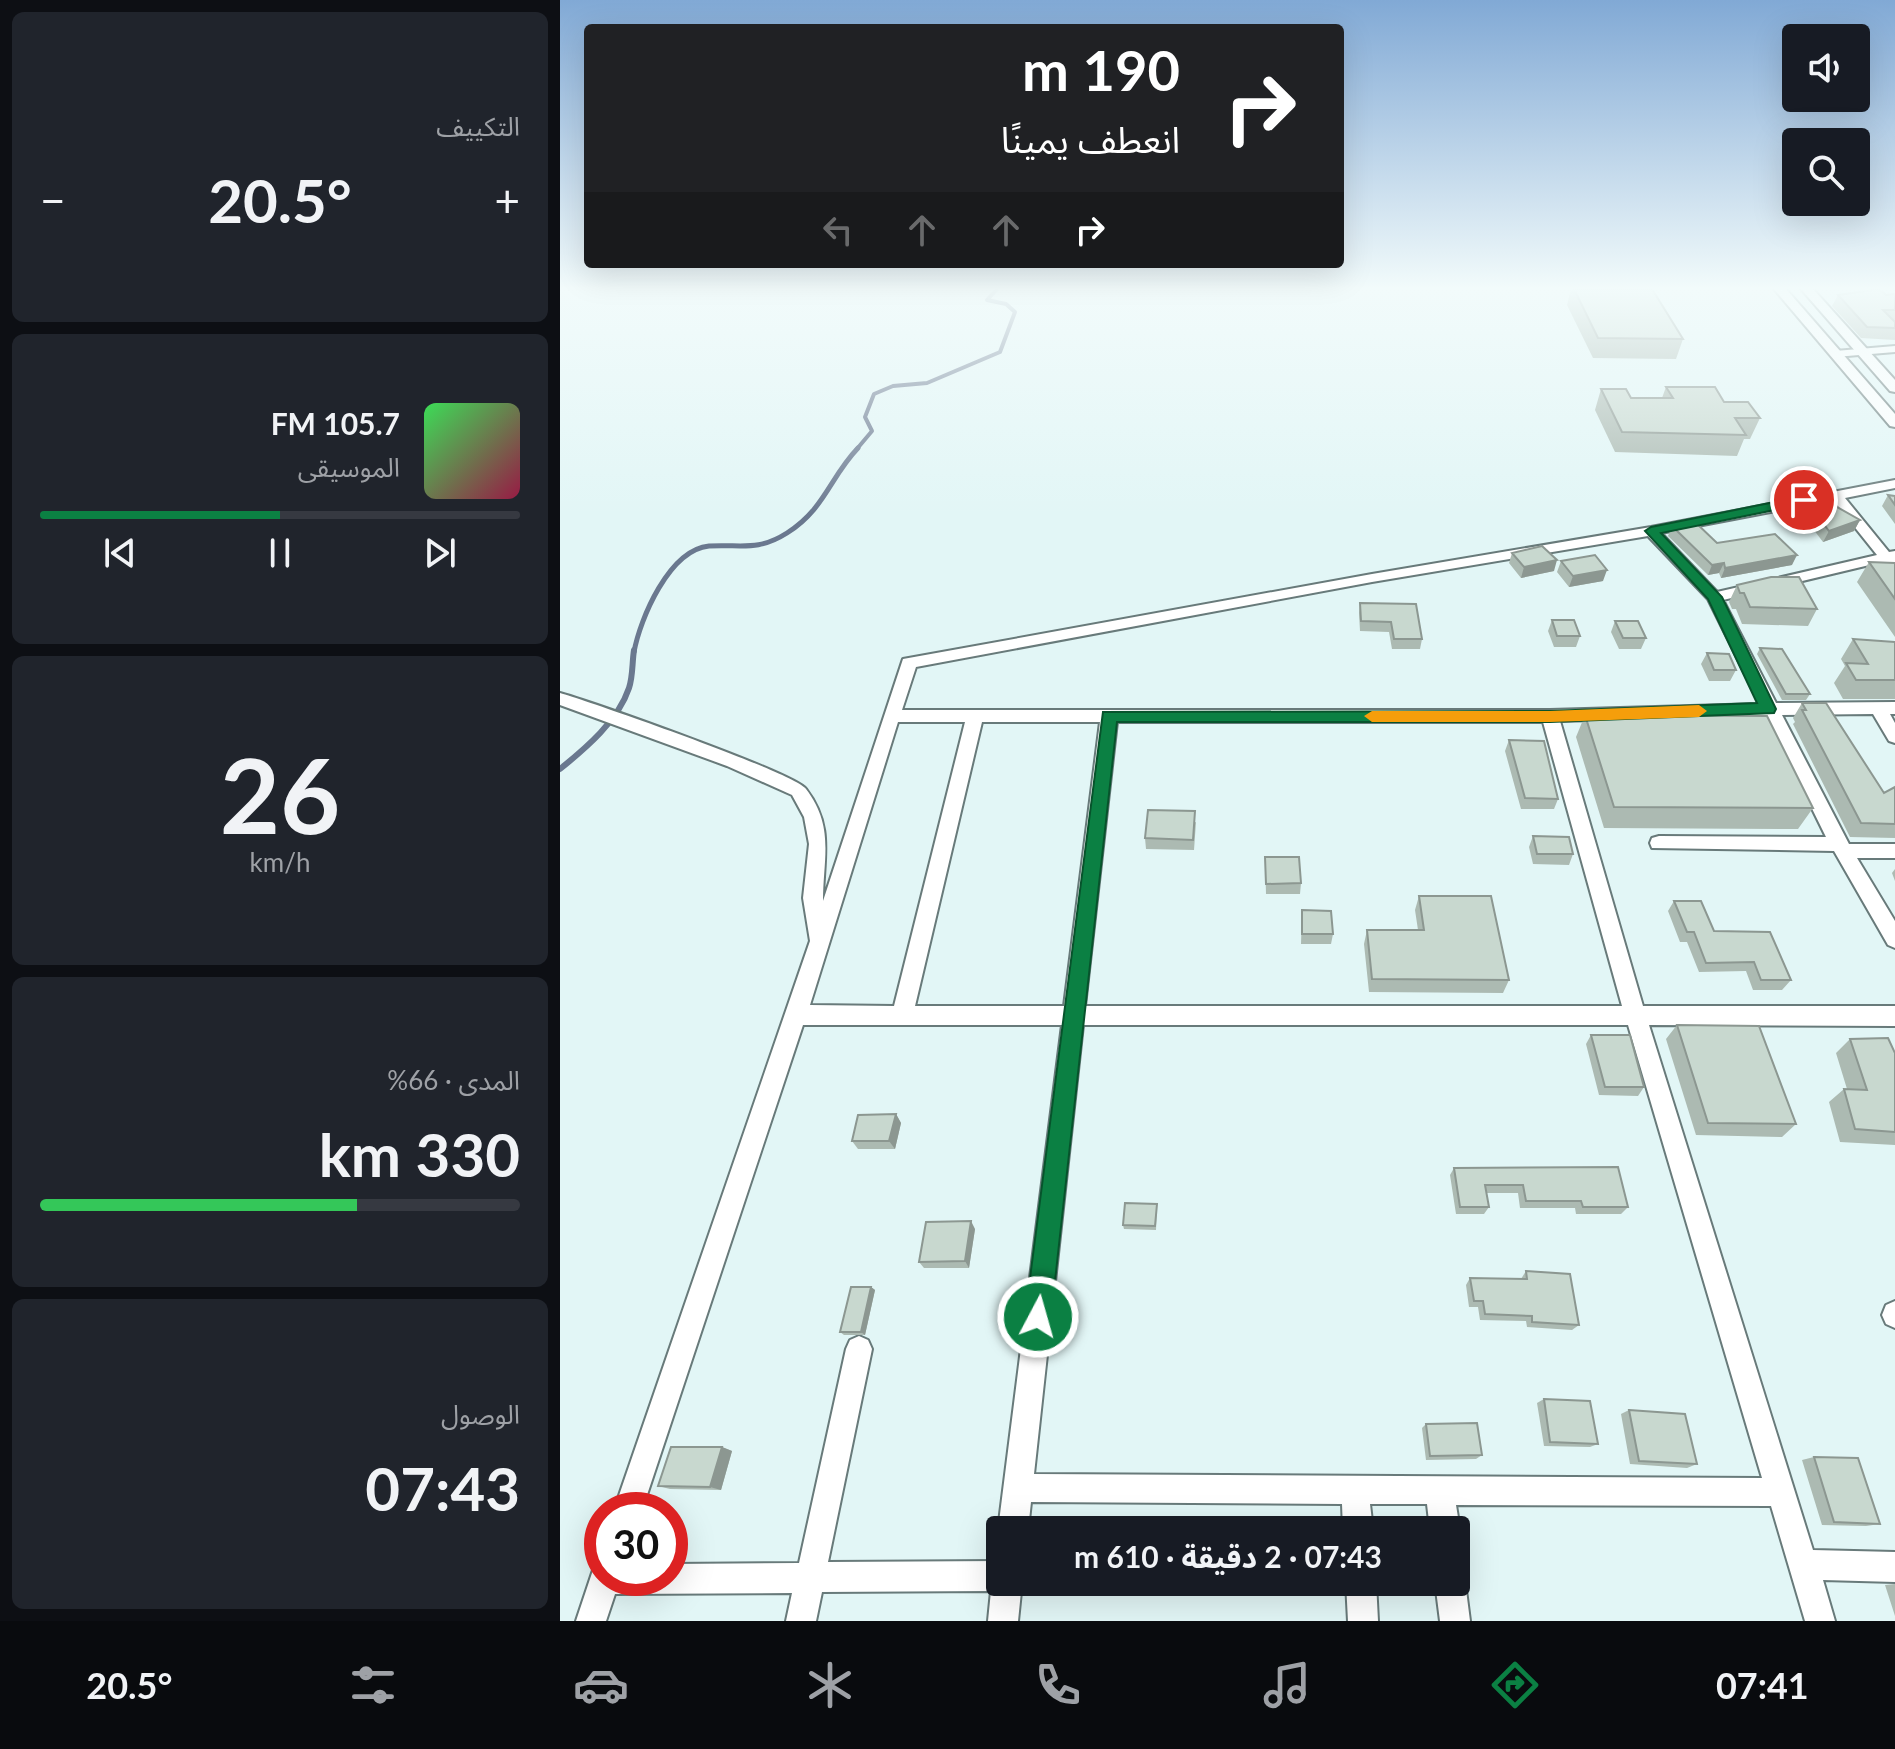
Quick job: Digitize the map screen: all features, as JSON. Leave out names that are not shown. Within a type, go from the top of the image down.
[{"type":"street","points":[[1844,365],[1895,423]]},
{"type":"street","points":[[1874,365],[1895,388]]},
{"type":"street","points":[[634,1492],[796,1015],[909,663],[1372,578],[1651,531],[1895,484]]},
{"type":"street","points":[[1835,494],[1890,555],[1895,569]]},
{"type":"street","points":[[1651,531],[1714,597],[1841,848],[1895,939]]},
{"type":"street","points":[[1714,597],[1890,555]]},
{"type":"street","points":[[560,699],[733,762],[798,790],[813,817],[818,844],[813,898],[818,944]]},
{"type":"street","points":[[892,716],[1550,716],[1887,708],[1895,737]]},
{"type":"street","points":[[902,1015],[975,716]]},
{"type":"street","points":[[1015,1516],[1109,716]]},
{"type":"street","points":[[1550,716],[1635,1014],[1820,1621]]},
{"type":"street","points":[[1659,843],[1895,851]]},
{"type":"street","points":[[796,1015],[1895,1016]]},
{"type":"street","points":[[801,1621],[859,1349]]},
{"type":"street","points":[[1018,1488],[1781,1492]]},
{"type":"street","points":[[1355,1490],[1357,1516]]},
{"type":"street","points":[[1440,1491],[1443,1516]]},
{"type":"street","points":[[1803,1565],[1895,1567]]},
{"type":"street","points":[[688,1578],[986,1576]]},
{"type":"street","points":[[591,1621],[599,1596]]},
{"type":"street","points":[[1003,1621],[1006,1596]]},
{"type":"street","points":[[1362,1596],[1363,1621]]},
{"type":"street","points":[[1452,1596],[1455,1621]]},
{"type":"building","points":[[1666,387],[1715,387],[1724,402],[1748,402],[1760,418],[1735,418],[1746,435],[1622,432],[1601,389],[1626,389],[1631,398],[1673,398]]},
{"type":"building","points":[[1810,506],[1837,507],[1860,520],[1829,531]]},
{"type":"building","points":[[1694,521],[1717,543],[1775,534],[1797,555],[1725,568],[1724,563],[1712,565],[1672,526]]},
{"type":"building","points":[[1542,546],[1557,560],[1524,567],[1512,553]]},
{"type":"building","points":[[1595,555],[1607,570],[1573,576],[1561,561]]},
{"type":"building","points":[[1869,562],[1895,563],[1895,599]]},
{"type":"building","points":[[1771,577],[1799,577],[1817,609],[1750,607],[1737,585]]},
{"type":"building","points":[[1360,603],[1416,604],[1422,639],[1394,639],[1391,622],[1361,621]]},
{"type":"building","points":[[1552,620],[1574,620],[1580,636],[1557,636]]},
{"type":"building","points":[[1615,621],[1638,621],[1646,638],[1623,638]]},
{"type":"building","points":[[1853,639],[1895,642],[1895,680],[1856,680],[1846,663],[1868,664]]},
{"type":"building","points":[[1760,648],[1782,649],[1810,694],[1786,694]]},
{"type":"building","points":[[1707,653],[1729,654],[1736,670],[1714,670]]},
{"type":"building","points":[[1802,703],[1826,703],[1884,793],[1895,787],[1895,824],[1861,823],[1802,710],[1806,710]]},
{"type":"building","points":[[1585,715],[1767,716],[1813,808],[1614,807]]},
{"type":"building","points":[[1509,740],[1544,741],[1558,799],[1525,798]]},
{"type":"building","points":[[1148,810],[1195,811],[1193,840],[1145,838]]},
{"type":"building","points":[[1533,836],[1569,837],[1573,854],[1537,854]]},
{"type":"building","points":[[1265,857],[1299,857],[1301,883],[1266,884]]},
{"type":"building","points":[[1419,896],[1491,896],[1509,980],[1372,979],[1367,930],[1424,930]]},
{"type":"building","points":[[1674,901],[1701,901],[1714,931],[1770,932],[1791,980],[1761,980],[1754,962],[1706,963],[1694,932],[1687,932]]},
{"type":"building","points":[[1302,910],[1331,911],[1333,934],[1302,934]]},
{"type":"building","points":[[1677,1025],[1759,1026],[1796,1124],[1708,1123]]},
{"type":"building","points":[[1591,1035],[1630,1035],[1644,1087],[1605,1087]]},
{"type":"building","points":[[1888,1038],[1895,1053],[1895,1132],[1855,1129],[1844,1089],[1867,1090],[1850,1039]]},
{"type":"building","points":[[896,1114],[889,1141],[852,1141],[858,1115]]},
{"type":"building","points":[[1618,1167],[1628,1207],[1583,1207],[1581,1201],[1526,1201],[1523,1185],[1485,1185],[1489,1207],[1460,1207],[1454,1168]]},
{"type":"building","points":[[1125,1203],[1157,1204],[1155,1226],[1123,1225]]},
{"type":"building","points":[[971,1221],[965,1261],[919,1262],[926,1222]]},
{"type":"building","points":[[1526,1271],[1570,1274],[1579,1325],[1532,1322],[1532,1316],[1485,1314],[1483,1301],[1474,1301],[1470,1278],[1527,1279]]},
{"type":"building","points":[[851,1287],[871,1287],[861,1332],[840,1332]]},
{"type":"building","points":[[1544,1399],[1590,1401],[1598,1444],[1550,1442]]},
{"type":"building","points":[[1629,1410],[1685,1414],[1697,1464],[1639,1461]]},
{"type":"building","points":[[1477,1423],[1482,1455],[1430,1456],[1426,1424]]},
{"type":"building","points":[[671,1447],[722,1447],[710,1487],[658,1486]]},
{"type":"building","points":[[1814,1457],[1858,1458],[1880,1524],[1834,1522]]},
{"type":"waterway","points":[[856,450],[872,431],[865,417],[874,394],[893,386],[927,383],[970,365]]},
{"type":"waterway","points":[[634,652],[650,605],[669,573],[681,560],[695,550],[709,546],[758,545],[787,533],[810,514],[858,448]]},
{"type":"waterway","points":[[560,769],[590,743],[617,712],[630,683],[634,650]]},
{"type":"slow traffic","points":[[1372,716],[1550,716],[1699,711]]},
{"type":"route","points":[[1038,1317],[1109,716],[1550,716],[1768,709],[1714,597],[1651,531],[1804,500]]}]
